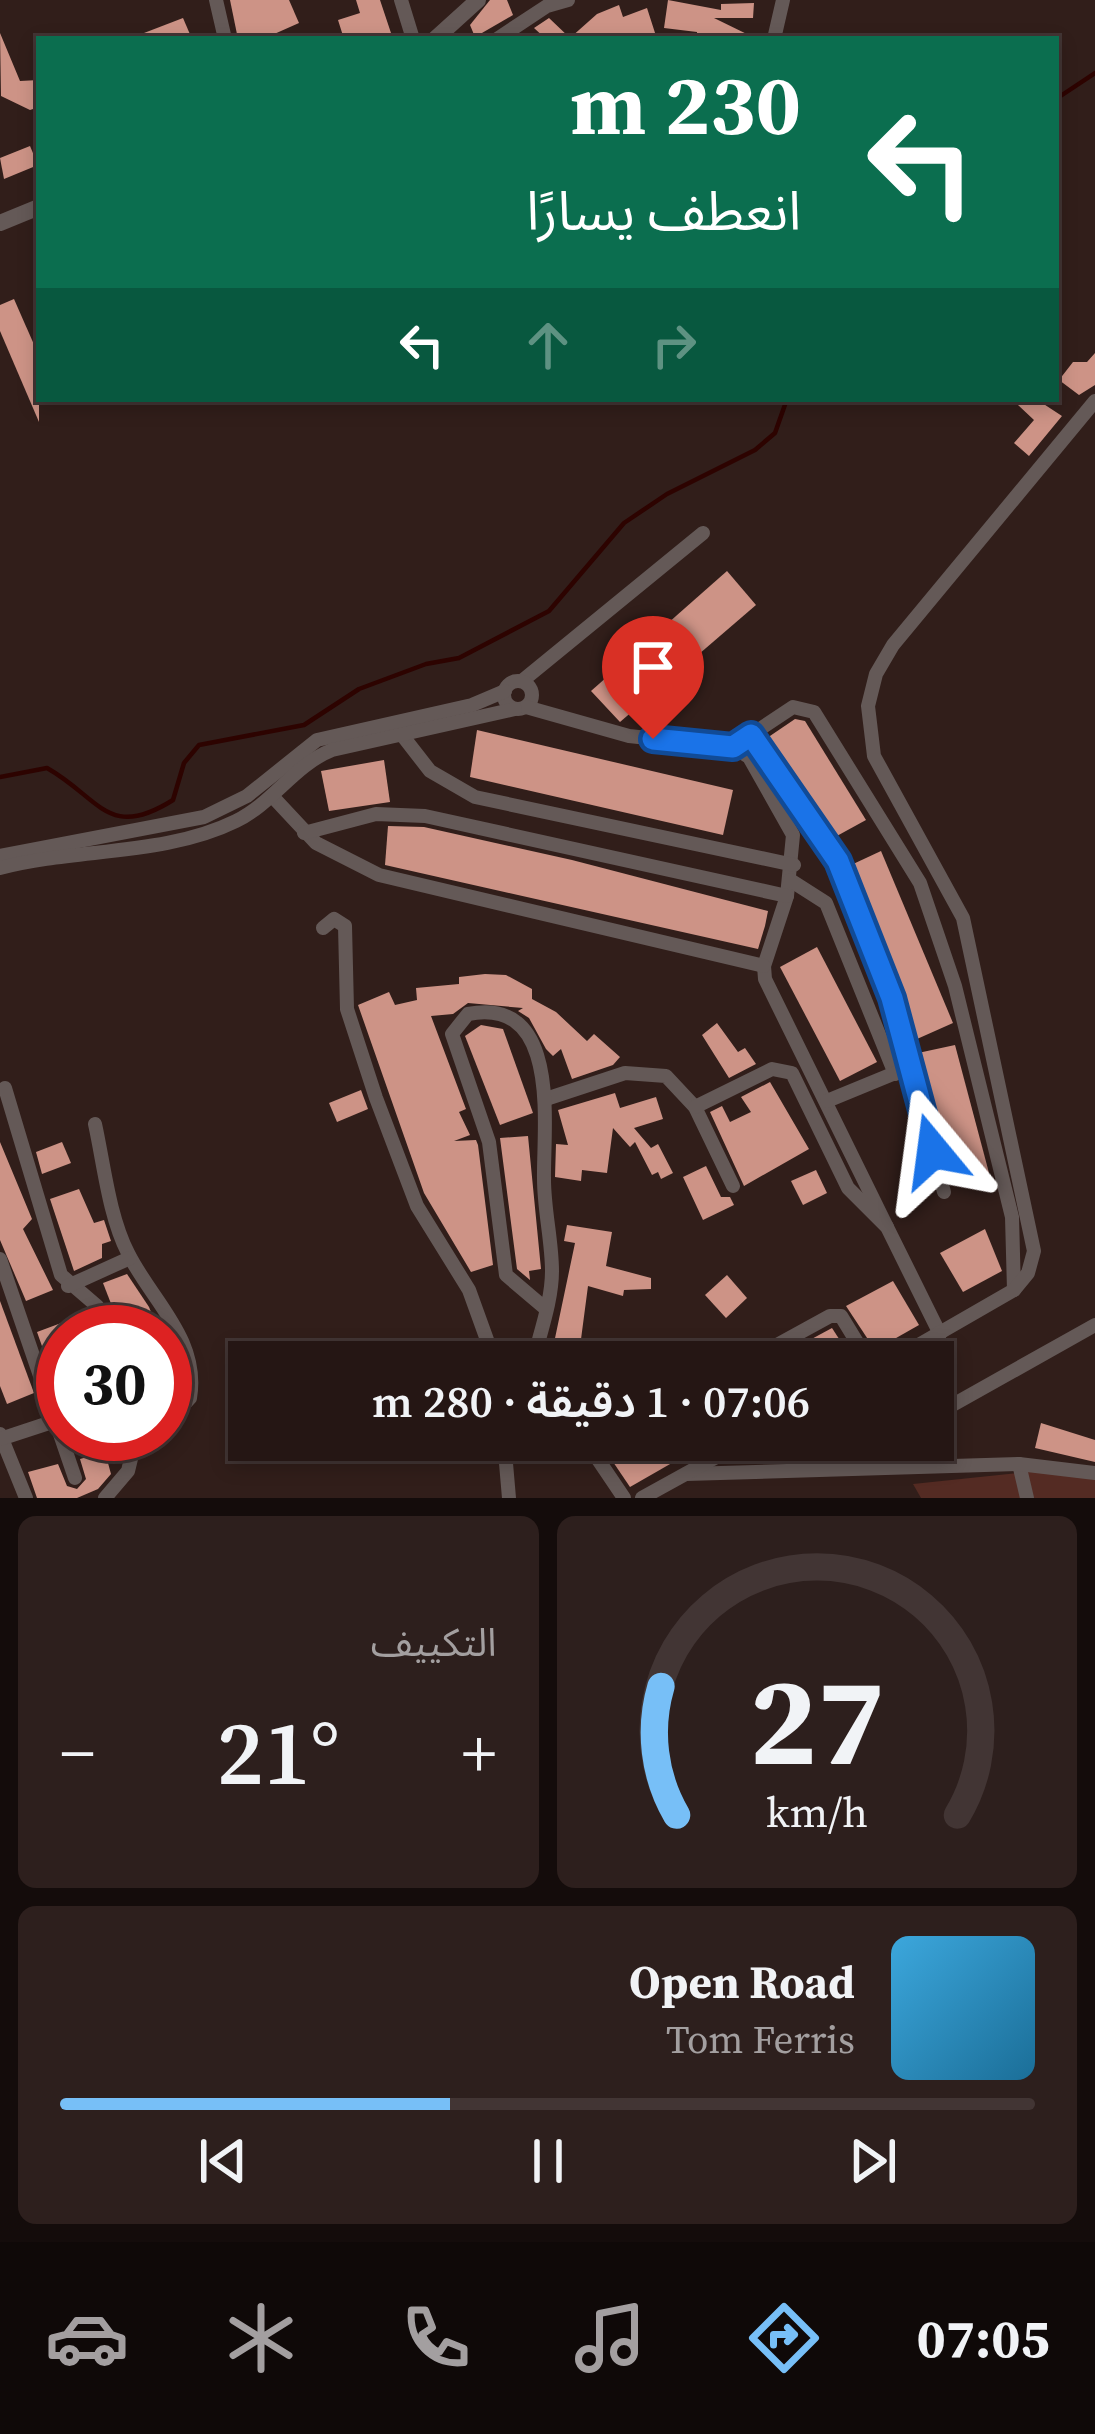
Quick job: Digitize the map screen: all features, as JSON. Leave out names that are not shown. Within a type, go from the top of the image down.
[{"type":"street","points":[[216,0],[224,36]]},
{"type":"street","points":[[400,0],[411,36]]},
{"type":"street","points":[[438,36],[478,0]]},
{"type":"street","points":[[518,36],[536,13],[568,0]]},
{"type":"street","points":[[774,36],[783,0]]},
{"type":"street","points":[[0,223],[36,208]]},
{"type":"street","points":[[928,1341],[1014,1290],[1028,1273],[1033,1239],[963,918],[874,756],[868,706],[876,674],[893,645],[1095,401]]},
{"type":"street","points":[[0,856],[204,817],[248,796],[300,751],[332,734],[472,705],[505,692],[703,533]]},
{"type":"street","points":[[520,708],[532,693],[522,681]]},
{"type":"street","points":[[505,692],[520,708]]},
{"type":"street","points":[[733,747],[793,707],[814,712],[920,883],[955,986],[1012,1217],[1014,1290]]},
{"type":"street","points":[[0,868],[189,836],[236,821],[273,797],[323,753],[520,708],[629,736],[733,747],[748,758],[777,800],[793,835],[790,880],[764,966],[940,1334]]},
{"type":"street","points":[[401,735],[430,771],[476,797],[790,880],[826,903],[902,1071],[944,1192]]},
{"type":"street","points":[[751,735],[838,861],[892,998],[902,1071]]},
{"type":"street","points":[[273,797],[304,832],[380,875],[764,966]]},
{"type":"street","points":[[304,832],[376,814],[424,816],[790,880]]},
{"type":"street","points":[[323,928],[334,919],[345,926],[347,1009],[376,1098],[417,1206],[469,1290],[487,1341]]},
{"type":"street","points":[[538,1341],[545,1309],[552,1271],[544,1182],[548,1098],[536,1051],[519,1030],[500,1015],[476,1012],[460,1018],[454,1043],[489,1142],[506,1275],[545,1309]]},
{"type":"street","points":[[695,1107],[772,1069],[792,1073],[848,1188],[887,1227]]},
{"type":"street","points":[[548,1098],[643,1071],[676,1083],[695,1107],[733,1186]]},
{"type":"street","points":[[827,1102],[902,1071]]},
{"type":"street","points":[[5,1088],[68,1286],[96,1305]]},
{"type":"street","points":[[94,1124],[130,1258],[164,1305]]},
{"type":"street","points":[[68,1286],[130,1258]]},
{"type":"street","points":[[0,1259],[36,1365]]},
{"type":"street","points":[[784,1341],[830,1316],[841,1316],[856,1341]]},
{"type":"street","points":[[954,1404],[1095,1325]]},
{"type":"street","points":[[26,1498],[0,1437],[36,1427]]},
{"type":"street","points":[[69,1461],[75,1478]]},
{"type":"street","points":[[105,1498],[131,1461]]},
{"type":"street","points":[[506,1461],[509,1498]]},
{"type":"street","points":[[599,1461],[624,1498]]},
{"type":"street","points":[[642,1498],[709,1461]]},
{"type":"street","points":[[845,1466],[854,1461]]},
{"type":"street","points":[[1019,1464],[1027,1498]]},
{"type":"street","points":[[686,1474],[1019,1464],[1095,1473]]},
{"type":"shaded area","points":[[1037,1471],[1095,1479],[1095,1498],[921,1498],[913,1484]]},
{"type":"building","points":[[230,0],[289,0],[299,23],[270,36],[237,36]]},
{"type":"building","points":[[356,0],[380,0],[392,36],[343,36],[338,20],[360,13]]},
{"type":"building","points":[[490,0],[507,0],[513,15],[477,36],[470,25]]},
{"type":"building","points":[[668,0],[721,10],[721,4],[754,3],[753,18],[714,18],[751,36],[697,36],[697,32],[664,28]]},
{"type":"building","points":[[619,5],[623,17],[647,8],[656,36],[572,36],[597,14]]},
{"type":"building","points":[[183,18],[191,36],[136,36]]},
{"type":"building","points":[[549,18],[568,36],[543,36],[534,28]]},
{"type":"building","points":[[0,33],[20,81],[36,80],[36,108],[30,110],[1,96]]},
{"type":"building","points":[[30,146],[36,166],[4,179],[0,158]]},
{"type":"building","points":[[14,299],[36,349],[39,422],[0,331],[0,305]]},
{"type":"building","points":[[1095,353],[1095,385],[1079,395],[1059,380],[1073,362],[1087,362]]},
{"type":"building","points":[[1041,402],[1062,416],[1029,456],[1014,443],[1034,420],[1018,405]]},
{"type":"building","points":[[727,571],[756,605],[620,722],[591,691]]},
{"type":"building","points":[[795,719],[805,721],[866,820],[835,837],[767,738]]},
{"type":"building","points":[[477,730],[733,790],[723,835],[470,777]]},
{"type":"building","points":[[384,760],[390,802],[329,811],[321,771]]},
{"type":"building","points":[[388,826],[424,827],[572,860],[768,911],[765,926],[758,949],[385,865]]},
{"type":"building","points":[[881,851],[953,1023],[917,1039],[851,865]]},
{"type":"building","points":[[817,947],[877,1062],[840,1081],[780,967]]},
{"type":"building","points":[[506,975],[532,989],[532,999],[556,1012],[587,1041],[594,1034],[620,1057],[613,1065],[572,1079],[561,1049],[553,1056],[546,1049],[529,1018],[518,1011],[523,1008],[468,1003],[453,1014],[431,1016],[466,1109],[459,1112],[470,1135],[454,1141],[476,1140],[478,1145],[493,1265],[471,1272],[424,1193],[358,1005],[389,992],[395,1005],[417,1000],[416,988],[459,984],[459,977]]},
{"type":"building","points":[[717,1023],[738,1052],[745,1048],[756,1064],[729,1078],[702,1035]]},
{"type":"building","points":[[481,1025],[503,1029],[533,1113],[500,1125],[465,1036]]},
{"type":"building","points":[[955,1045],[989,1173],[953,1181],[918,1053]]},
{"type":"building","points":[[770,1082],[809,1149],[744,1186],[710,1112],[722,1106],[730,1122],[751,1112],[741,1097]]},
{"type":"building","points":[[361,1090],[368,1109],[337,1122],[329,1103]]},
{"type":"building","points":[[615,1093],[620,1108],[656,1097],[663,1119],[634,1128],[651,1148],[658,1144],[673,1173],[661,1179],[658,1172],[652,1175],[635,1142],[630,1147],[613,1128],[607,1173],[582,1170],[581,1181],[555,1177],[556,1144],[568,1145],[558,1110]]},
{"type":"building","points":[[528,1136],[541,1269],[529,1271],[530,1280],[517,1269],[500,1138]]},
{"type":"building","points":[[0,1142],[32,1219],[23,1229],[53,1290],[26,1301],[0,1240]]},
{"type":"building","points":[[62,1142],[71,1163],[42,1174],[36,1152]]},
{"type":"building","points":[[706,1166],[721,1197],[730,1197],[734,1205],[703,1220],[683,1177]]},
{"type":"building","points":[[816,1170],[827,1193],[803,1205],[791,1181]]},
{"type":"building","points":[[79,1189],[94,1223],[104,1220],[111,1241],[102,1244],[102,1258],[74,1271],[50,1199]]},
{"type":"building","points":[[567,1225],[612,1232],[606,1266],[651,1278],[651,1289],[624,1290],[623,1296],[588,1286],[581,1341],[554,1341],[575,1243],[564,1241]]},
{"type":"building","points":[[985,1229],[1002,1271],[963,1292],[940,1253]]},
{"type":"building","points":[[127,1274],[148,1305],[112,1305],[103,1283]]},
{"type":"building","points":[[727,1275],[747,1298],[726,1318],[705,1295]]},
{"type":"building","points":[[893,1281],[919,1325],[891,1341],[869,1341],[846,1306]]},
{"type":"building","points":[[0,1301],[34,1393],[7,1404],[0,1386]]},
{"type":"building","points":[[832,1328],[840,1341],[808,1341]]},
{"type":"building","points":[[1041,1423],[1095,1440],[1095,1462],[1035,1448]]},
{"type":"building","points":[[81,1461],[107,1461],[111,1474],[98,1489],[77,1498],[37,1498],[28,1472],[58,1464],[67,1486],[77,1489],[86,1479]]},
{"type":"building","points":[[612,1461],[675,1461],[630,1487]]},
{"type":"waterway","points":[[1059,97],[1095,73]]},
{"type":"waterway","points":[[0,777],[47,768],[106,811],[133,817],[151,812],[173,800],[184,763],[199,745],[304,725],[359,689],[426,664],[459,658],[549,611],[624,523],[667,494],[755,450],[775,433],[786,402]]},
{"type":"route","points":[[653,739],[733,747],[751,735],[838,861],[892,998],[933,1151]]}]
